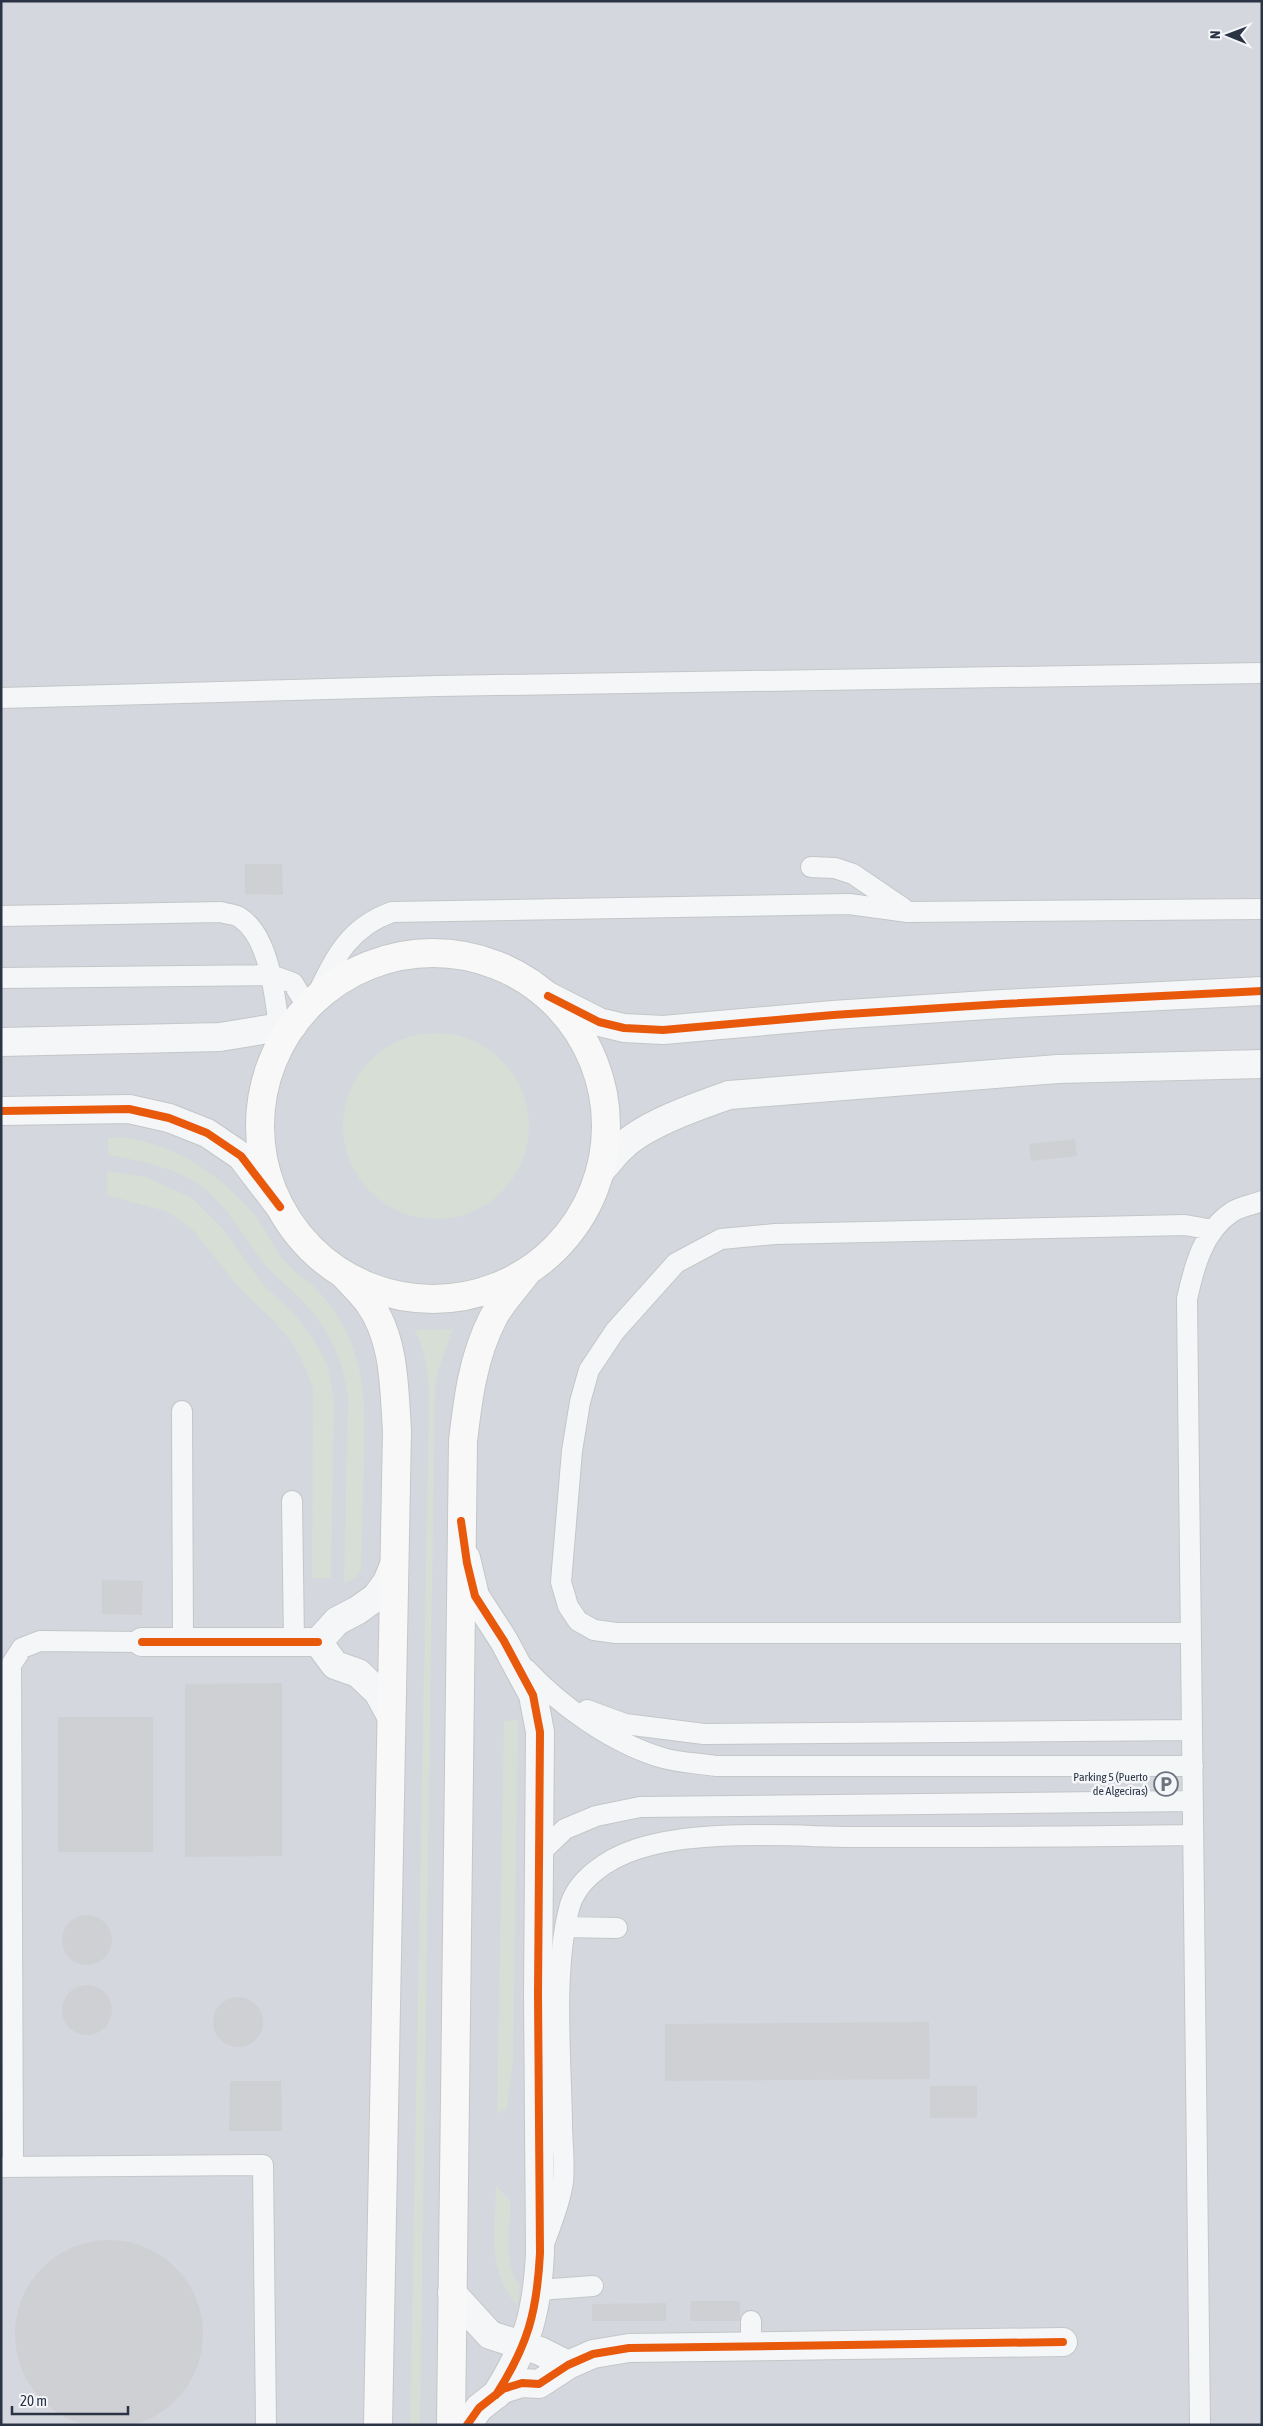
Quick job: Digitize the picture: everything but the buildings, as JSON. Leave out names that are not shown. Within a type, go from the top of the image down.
[{"type":"main road","points":[[430,952],[462,955],[493,963],[522,976],[548,996],[570,1018],[587,1046],[599,1075],[606,1107],[606,1139],[601,1170],[590,1201],[574,1228],[553,1252],[527,1272],[492,1290],[469,1297],[437,1300],[405,1298],[374,1290],[345,1276],[319,1257],[298,1234],[280,1207],[268,1178],[262,1146],[261,1114],[266,1082],[295,1021],[340,981],[368,966],[398,956],[430,952]]},
{"type":"main road","points":[[451,2425],[463,1441],[470,1385],[480,1348],[493,1317],[527,1272]]},
{"type":"main road","points":[[345,1276],[369,1304],[386,1335],[394,1380],[397,1431],[378,2425]]},
{"type":"street","points":[[548,996],[599,1022],[624,1028],[663,1030],[992,1004],[1262,991]]},
{"type":"street","points":[[1,1042],[220,1038],[295,1021]]},
{"type":"street","points":[[601,1170],[623,1146],[651,1128],[685,1110],[729,1095],[1058,1069],[1262,1064]]},
{"type":"street","points":[[1,1111],[129,1109],[169,1118],[207,1133],[241,1156],[280,1207]]},
{"type":"street","points":[[461,1521],[467,1563],[475,1596],[511,1653],[534,1695],[540,1732],[538,1994],[540,2253],[538,2290],[532,2322],[524,2346],[496,2395]]},
{"type":"street","points":[[142,1642],[306,1642],[376,1597],[387,1582],[394,1565]]},
{"type":"street","points":[[306,1642],[335,1665],[358,1673],[378,1692],[391,1716]]},
{"type":"street","points":[[452,2293],[490,2335],[540,2351],[568,2365]]},
{"type":"street","points":[[467,2425],[479,2408],[503,2389],[522,2383],[540,2384],[568,2365],[593,2354],[630,2348],[751,2334],[1063,2342]]},
{"type":"lane","points":[[1,698],[438,686],[1262,673]]},
{"type":"lane","points":[[811,867],[835,868],[853,874],[908,912]]},
{"type":"lane","points":[[295,1021],[356,931],[373,919],[392,912],[849,904],[908,912],[1262,909]]},
{"type":"lane","points":[[1,916],[220,912],[239,917],[253,931],[267,956],[271,975],[295,1021]]},
{"type":"lane","points":[[1,978],[271,975],[293,983],[295,1021]]},
{"type":"lane","points":[[1200,2425],[1187,1299],[1195,1263],[1213,1230],[1233,1211],[1262,1202]]},
{"type":"lane","points":[[1191,1633],[616,1633],[594,1630],[578,1621],[568,1606],[561,1582],[572,1451],[580,1402],[589,1370],[615,1331],[676,1264],[722,1239],[775,1234],[1176,1225],[1213,1230]]},
{"type":"lane","points":[[182,1411],[183,1641]]},
{"type":"lane","points":[[292,1501],[306,1642]]},
{"type":"lane","points":[[142,1642],[30,1643],[15,1656],[11,1665],[6,1706],[7,2167],[263,2165],[266,2425]]},
{"type":"lane","points":[[511,1653],[572,1711],[612,1736],[663,1758],[716,1766],[1192,1766]]},
{"type":"lane","points":[[555,1696],[597,1715],[625,1724],[704,1734],[1192,1730]]},
{"type":"lane","points":[[539,1854],[565,1829],[596,1816],[640,1807],[1192,1801]]},
{"type":"lane","points":[[540,2253],[555,2214],[563,2181],[561,1980],[565,1927],[569,1906],[580,1886],[593,1873],[612,1859],[637,1849],[666,1842],[734,1836],[1078,1838],[1193,1835]]},
{"type":"lane","points":[[565,1927],[618,1928]]},
{"type":"lane","points":[[538,2290],[593,2286]]},
{"type":"shaded area","points":[[1,1],[1262,1],[1262,2425],[1,2425]]},
{"type":"shaded area","points":[[436,1033],[472,1040],[502,1060],[522,1090],[529,1126],[522,1162],[502,1192],[472,1212],[436,1219],[400,1212],[370,1192],[350,1162],[343,1126],[350,1090],[370,1060],[400,1040]]},
{"type":"shaded area","points":[[121,1137],[141,1140],[160,1146],[179,1154],[214,1175],[257,1218],[286,1263],[325,1299],[344,1328],[354,1350],[360,1373],[363,1395],[364,1460],[361,1570],[356,1577],[344,1584],[348,1397],[346,1382],[338,1355],[318,1319],[299,1297],[263,1262],[232,1218],[216,1200],[198,1184],[166,1168],[108,1155],[108,1138]]},
{"type":"shaded area","points":[[107,1171],[146,1177],[192,1198],[223,1229],[264,1286],[292,1311],[314,1340],[327,1364],[334,1399],[331,1578],[312,1578],[313,1390],[306,1369],[293,1344],[274,1321],[240,1289],[193,1230],[168,1212],[107,1195]]},
{"type":"shaded area","points":[[453,1329],[439,1368],[435,1387],[420,2425],[410,2425],[429,1399],[426,1364],[415,1330]]},
{"type":"shaded area","points":[[518,1720],[513,2060],[507,2109],[497,2113],[504,1721]]},
{"type":"shaded area","points":[[496,2186],[511,2201],[509,2257],[511,2268],[520,2285],[517,2306],[507,2292],[496,2263],[494,2234]]},
{"type":"cycle path","points":[[548,996],[599,1022],[624,1028],[663,1030],[833,1015],[1002,1004],[1262,991]]},
{"type":"cycle path","points":[[1,1111],[129,1109],[169,1118],[207,1133],[241,1156],[280,1207]]},
{"type":"cycle path","points":[[461,1521],[467,1563],[475,1596],[504,1641],[533,1695],[540,1732],[538,1994],[539,2274],[533,2311],[523,2344],[496,2395]]},
{"type":"cycle path","points":[[142,1642],[318,1642]]},
{"type":"cycle path","points":[[467,2425],[479,2408],[503,2389],[522,2383],[539,2384],[568,2365],[593,2354],[629,2348],[1063,2342]]},
{"type":"place","name":"Parking 5 (Puerto de Algeciras)","points":[[1166,1784]]}]
